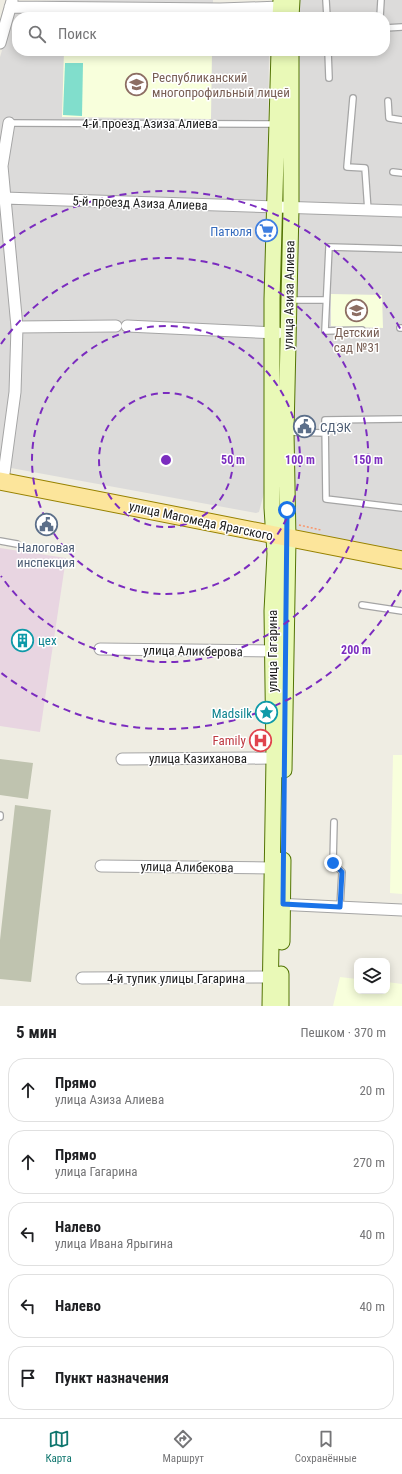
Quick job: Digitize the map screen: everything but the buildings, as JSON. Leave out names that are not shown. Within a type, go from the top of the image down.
[{"type":"main road","name":"улица Азиза Алиева","points":[[279,56],[291,209],[288,333],[279,432]]},
{"type":"main road","name":"улица Азиза Алиева","points":[[281,538],[279,432],[272,299],[275,208],[291,56]]},
{"type":"main road","name":"улица Магомеда Ярагского","points":[[2,481],[281,538],[402,560]]},
{"type":"main road","name":"улица Гагарина","points":[[281,538],[277,904],[281,1006]]},
{"type":"main road","name":"улица Гагарина","points":[[270,1006],[277,904],[273,868],[274,758],[279,651]]},
{"type":"street","points":[[0,43],[11,3],[221,5],[285,8]]},
{"type":"street","points":[[2,481],[15,392],[17,327],[2,166],[9,123]]},
{"type":"street","name":"5-й проезд Азиза Алиева","points":[[4,198],[402,212]]},
{"type":"street","points":[[17,327],[122,326],[288,333]]},
{"type":"street","name":"улица Аликберова","points":[[100,649],[279,651]]},
{"type":"street","name":"улица Казиханова","points":[[122,759],[274,758]]},
{"type":"street","name":"улица Алибекова","points":[[102,866],[273,868]]},
{"type":"street","points":[[277,904],[402,910]]},
{"type":"street","name":"4-й тупик улицы Гагарина","points":[[82,978],[271,977]]},
{"type":"lane","points":[[326,0],[327,12]]},
{"type":"lane","points":[[380,0],[380,12]]},
{"type":"lane","points":[[390,28],[402,27]]},
{"type":"lane","points":[[328,56],[329,78]]},
{"type":"lane","points":[[353,98],[347,167],[365,168],[368,211]]},
{"type":"lane","points":[[388,101],[389,118],[402,120]]},
{"type":"lane","name":"4-й проезд Азиза Алиева","points":[[9,123],[284,124]]},
{"type":"lane","points":[[393,172],[402,172]]},
{"type":"lane","points":[[362,330],[325,331],[329,247],[402,249]]},
{"type":"lane","points":[[289,300],[326,300]]},
{"type":"lane","points":[[402,419],[325,420],[326,499],[402,508]]},
{"type":"lane","points":[[279,432],[325,433]]},
{"type":"lane","points":[[0,541],[17,544]]},
{"type":"lane","points":[[362,605],[402,611]]},
{"type":"lane","points":[[334,822],[333,863],[342,872],[340,907]]},
{"type":"path","points":[[297,524],[325,531]]},
{"type":"shaded area","points":[[32,0],[213,0],[213,6]]},
{"type":"shaded area","points":[[296,0],[402,0],[402,556],[294,535],[290,498],[296,56],[390,56],[390,12],[296,12]]},
{"type":"shaded area","points":[[14,10],[185,12],[13,12]]},
{"type":"shaded area","points":[[12,17],[12,56],[269,56],[264,493],[259,512],[256,513],[0,466],[0,57]]},
{"type":"shaded area","name":"Республиканский многопрофильный лицей","points":[[64,56],[212,56],[211,119],[62,117]]},
{"type":"shaded area","points":[[65,63],[83,63],[82,116],[63,115]]},
{"type":"shaded area","name":"Детский сад №31","points":[[331,294],[382,295],[383,328],[331,326]]},
{"type":"shaded area","name":"цех","points":[[0,548],[66,558],[40,732],[0,726]]},
{"type":"shaded area","points":[[393,755],[402,755],[402,894],[390,893]]},
{"type":"shaded area","points":[[0,759],[33,763],[28,799],[0,795]]},
{"type":"shaded area","points":[[15,805],[51,810],[31,982],[0,979],[0,940]]},
{"type":"shaded area","points":[[340,977],[354,979],[354,994],[390,994],[390,982],[402,984],[402,1006],[333,1006]]},
{"type":"place","name":"Республиканский многопрофильный лицей","points":[[137,84]]},
{"type":"place","name":"Патюля","points":[[267,231]]},
{"type":"place","name":"Детский сад №31","points":[[357,310]]},
{"type":"place","name":"СДЭК","points":[[304,427]]},
{"type":"place","name":"Налоговая инспекция","points":[[46,525]]},
{"type":"place","name":"цех","points":[[23,640]]},
{"type":"place","name":"Madsilk","points":[[267,713]]},
{"type":"place","name":"Family","points":[[261,740]]},
{"type":"route","points":[[287,510],[288,539],[283,904],[340,907],[342,872],[333,863]]}]
